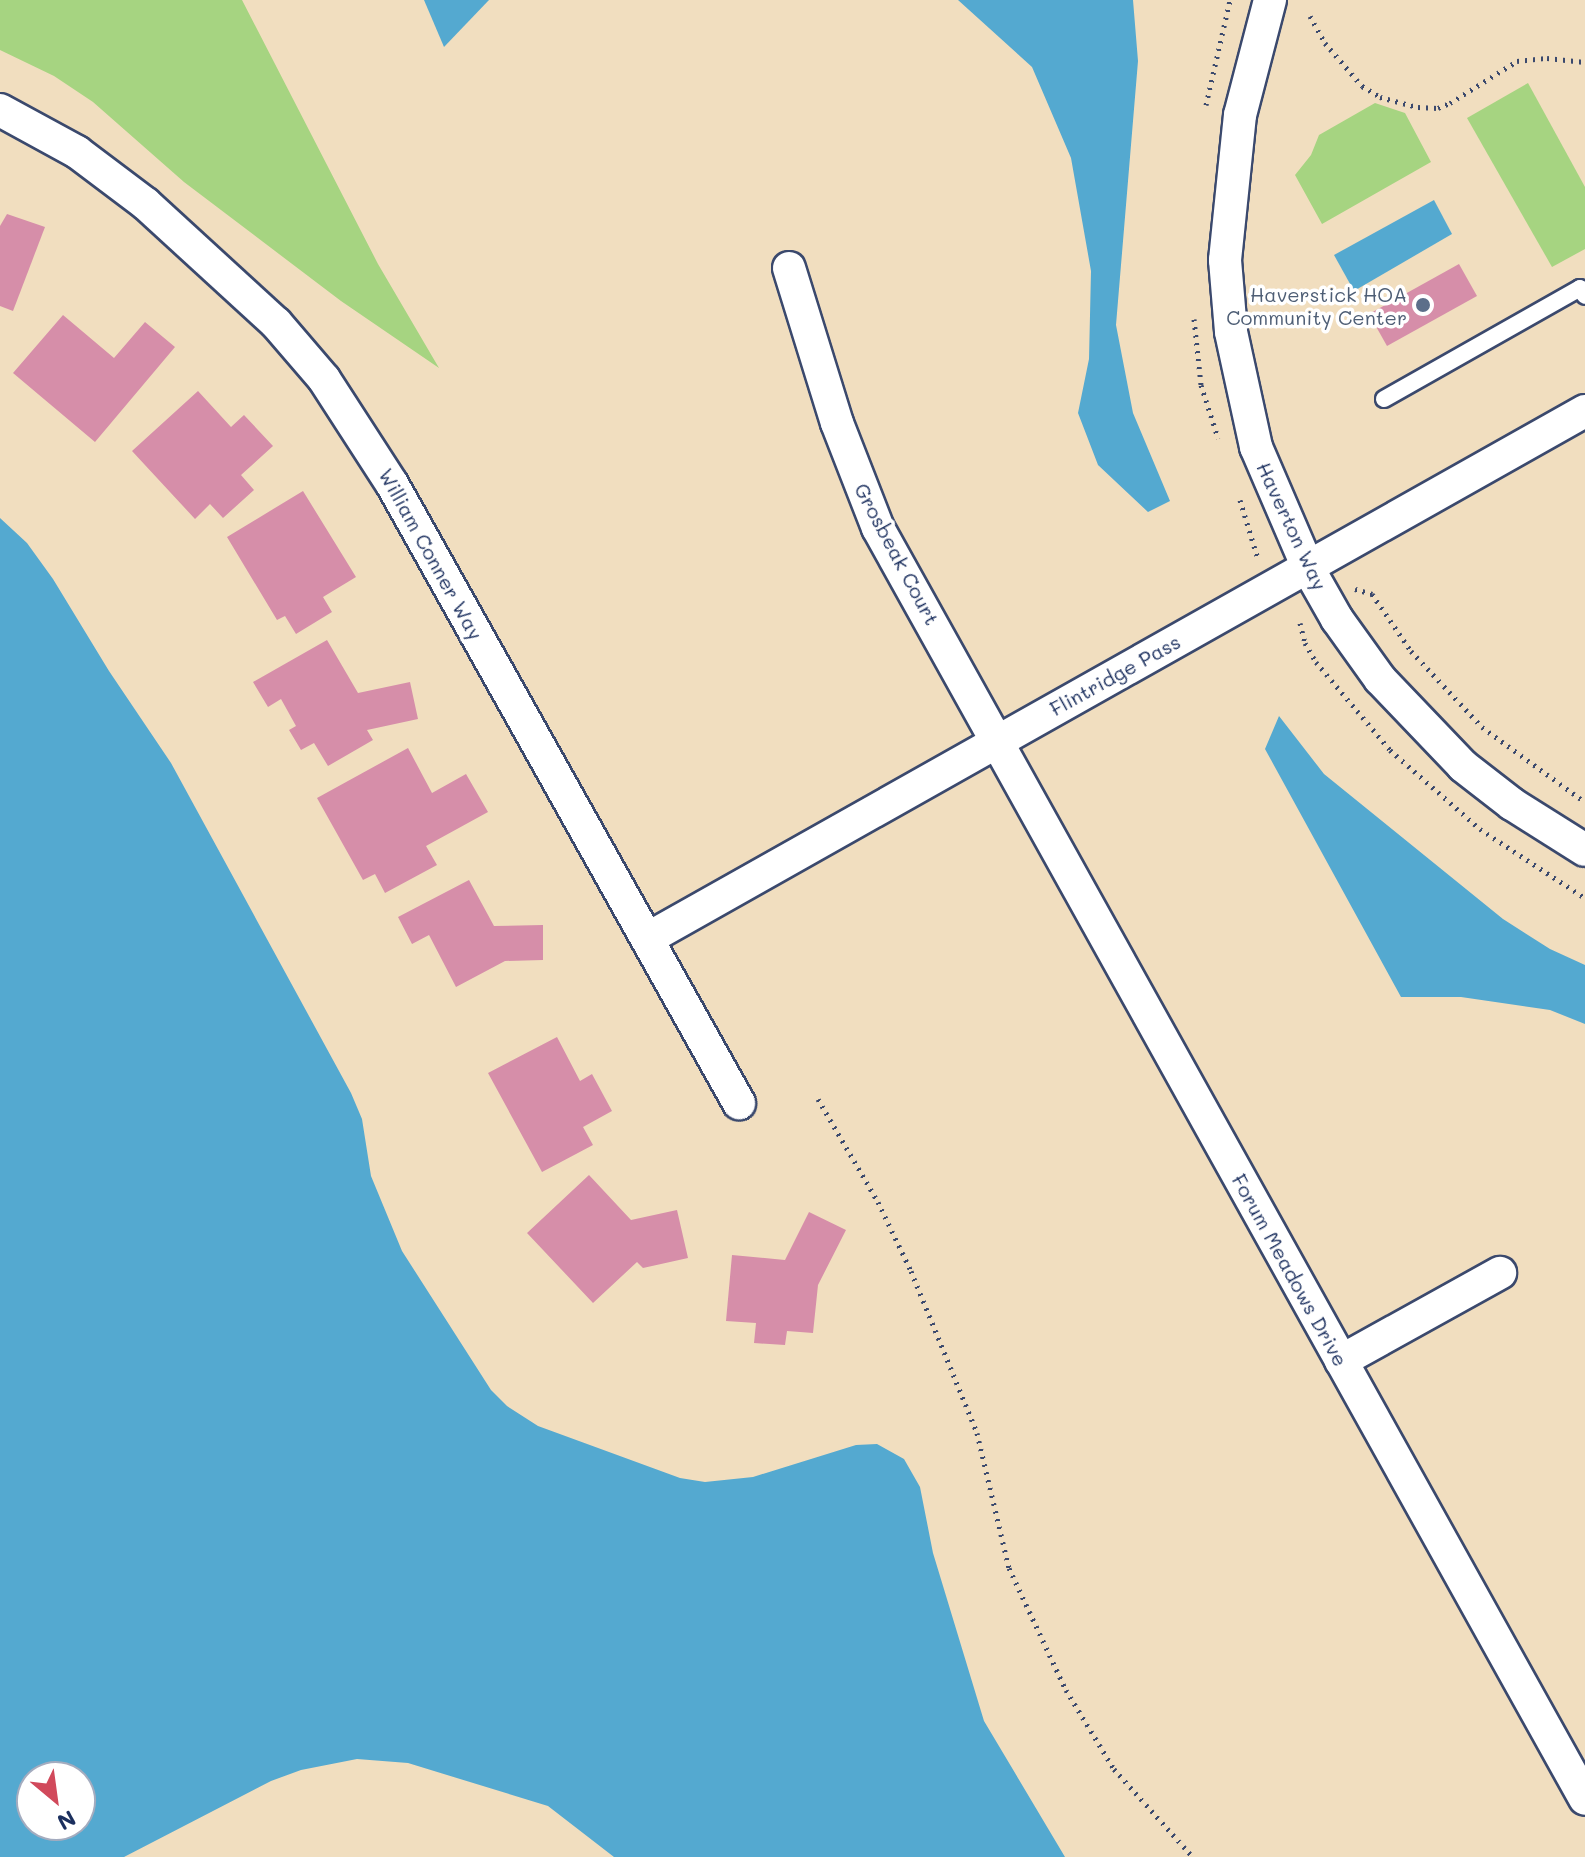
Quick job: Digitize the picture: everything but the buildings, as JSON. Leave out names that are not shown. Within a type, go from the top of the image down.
[{"type":"street","name":"Haverton Way","points":[[1270,0],[1251,64],[1231,171],[1225,260],[1227,300],[1240,388],[1256,447],[1308,568],[1358,651],[1422,727],[1463,766],[1512,804],[1585,850]]},
{"type":"street","name":"William Conner Way","points":[[0,110],[77,152],[135,195],[276,323],[324,379],[392,484],[739,1103]]},
{"type":"street","name":"Grosbeak Court","points":[[789,268],[837,423],[866,501],[997,740]]},
{"type":"street","name":"Flintridge Pass","points":[[647,939],[1585,411]]},
{"type":"street","name":"Forum Meadows Drive","points":[[997,740],[1341,1361],[1581,1784]]},
{"type":"street","points":[[1341,1361],[1500,1273]]},
{"type":"lane","points":[[1384,399],[1583,290]]},
{"type":"path","points":[[1310,16],[1325,43],[1362,86],[1380,97],[1418,107],[1438,108],[1450,103],[1517,61],[1547,58],[1585,62]]},
{"type":"path","points":[[1365,590],[1372,594],[1411,651],[1462,708],[1535,769],[1585,802]]},
{"type":"path","points":[[818,1099],[878,1202],[911,1271],[977,1433],[1009,1568],[1066,1690],[1114,1769],[1193,1857]]},
{"type":"green space","points":[[0,0],[242,0],[378,264],[439,368],[341,301],[184,182],[93,102],[54,76],[0,50]]},
{"type":"green space","points":[[1528,83],[1585,187],[1585,249],[1552,267],[1467,118]]},
{"type":"green space","points":[[1375,103],[1405,113],[1431,162],[1322,224],[1295,175],[1311,155],[1319,135]]},
{"type":"water","points":[[424,0],[489,0],[444,47]]},
{"type":"water","points":[[958,0],[1133,0],[1138,61],[1116,325],[1133,413],[1170,501],[1148,512],[1098,465],[1078,413],[1089,359],[1091,271],[1071,158],[1032,67]]},
{"type":"water","points":[[1434,200],[1452,234],[1354,291],[1334,255]]},
{"type":"water","points":[[0,518],[27,543],[53,579],[109,671],[171,763],[351,1093],[362,1119],[371,1176],[402,1251],[491,1390],[507,1406],[538,1426],[680,1478],[705,1482],[753,1477],[856,1445],[877,1444],[904,1459],[920,1487],[933,1553],[984,1721],[1065,1857],[614,1857],[548,1806],[408,1763],[357,1759],[301,1770],[271,1781],[124,1857],[0,1857]]},
{"type":"water","points":[[1279,716],[1324,774],[1503,919],[1550,949],[1585,965],[1585,1024],[1550,1010],[1461,997],[1401,997],[1265,749]]},
{"type":"place","name":"Haverstick HOA Community Center","points":[[1423,305]]}]
